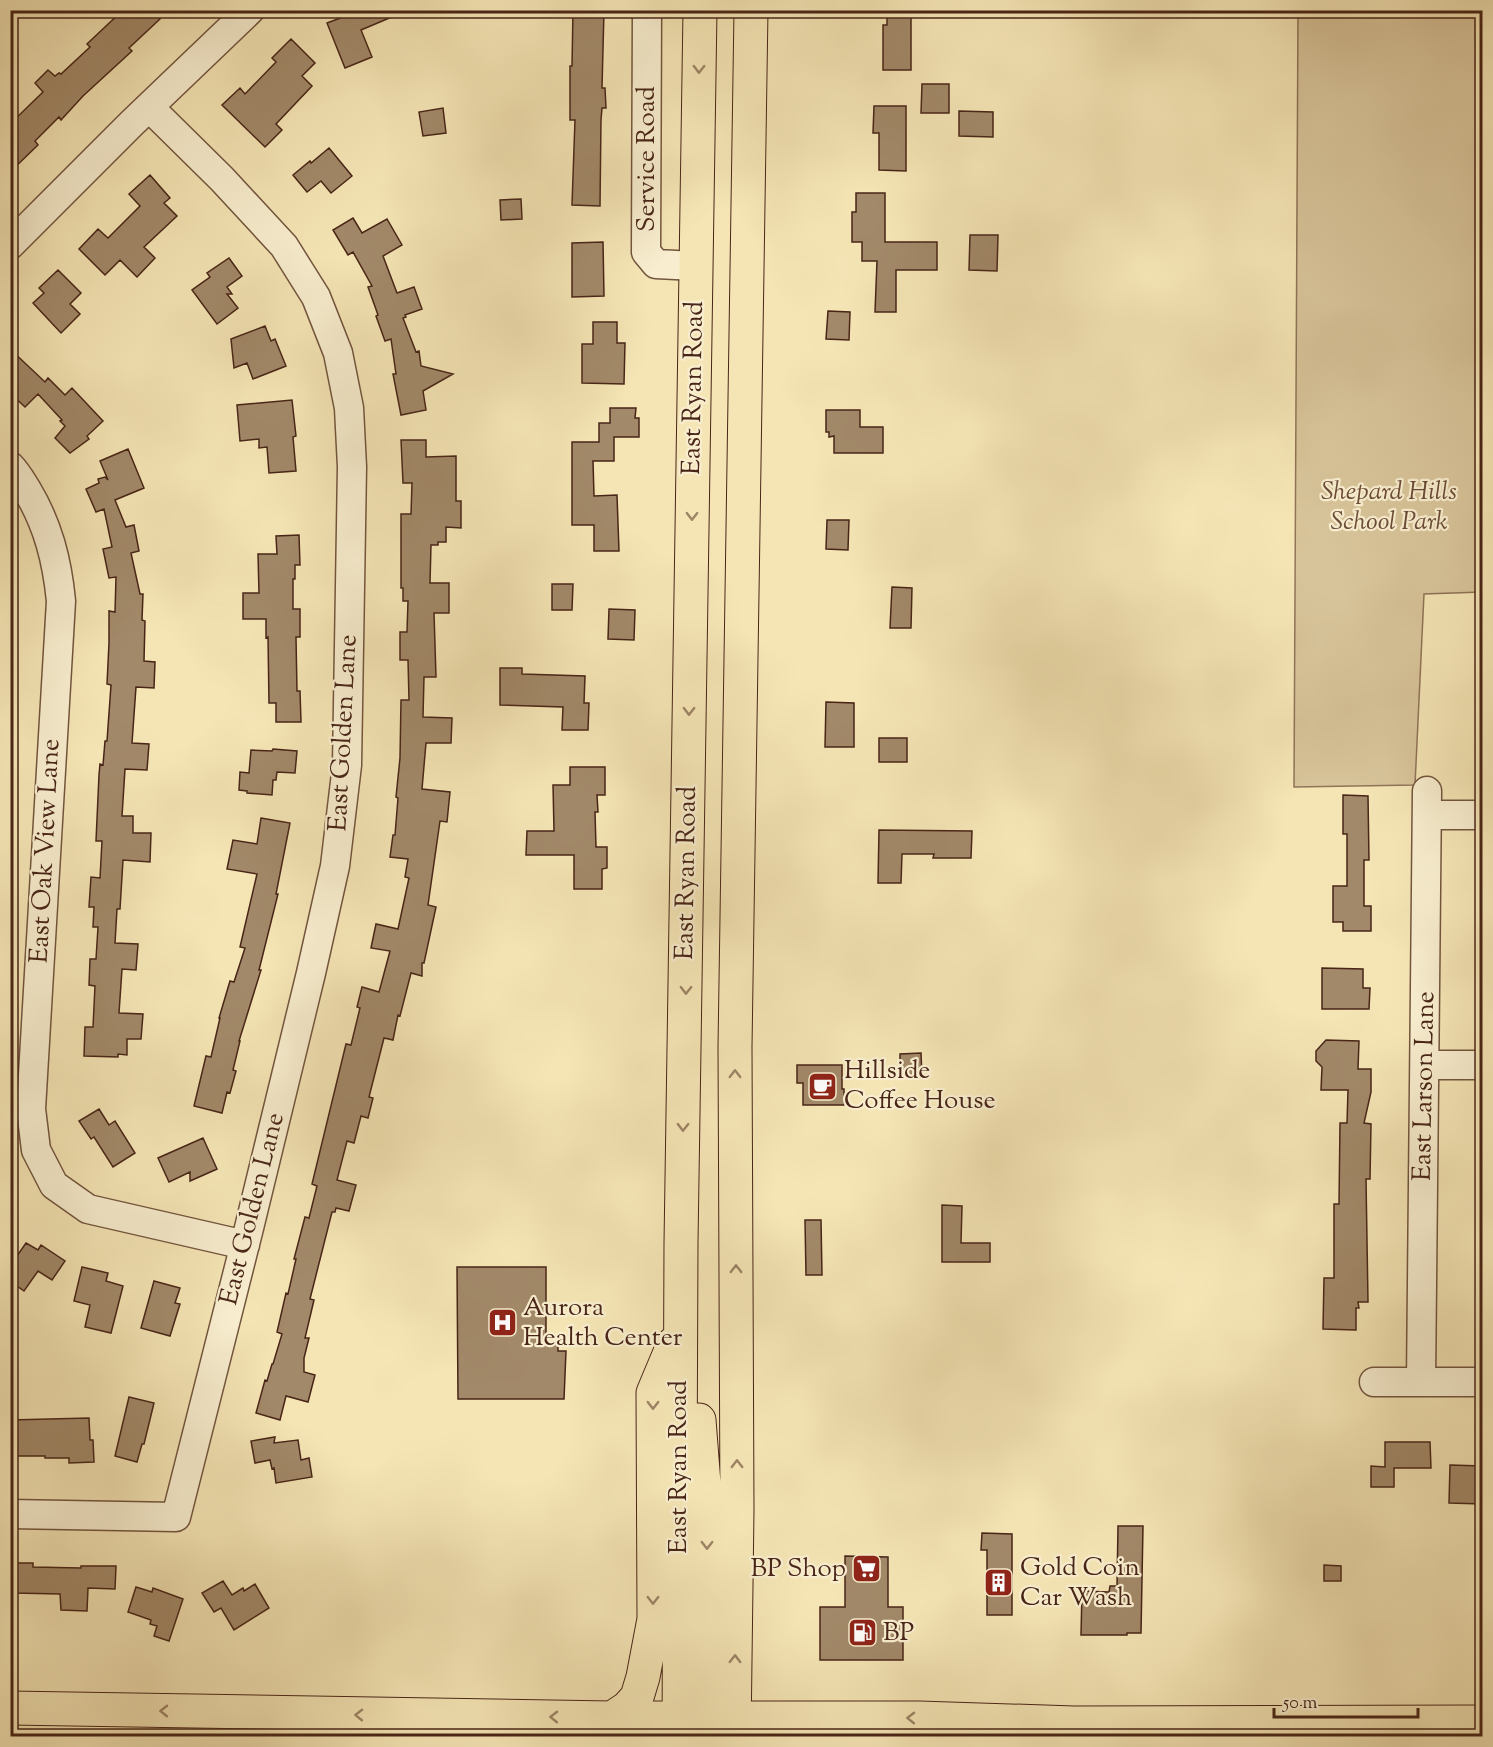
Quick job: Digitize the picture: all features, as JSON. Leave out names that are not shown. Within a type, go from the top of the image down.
[{"type":"main road","name":"East Ryan Road","points":[[680,1315],[700,10]]},
{"type":"main road","name":"East Ryan Road","points":[[708,1728],[738,1510],[735,1047],[751,10]]},
{"type":"main road","points":[[680,1315],[695,1373],[707,1522],[708,1728]]},
{"type":"main road","points":[[612,1718],[627,1708],[637,1697],[654,1619],[653,1393],[680,1315]]},
{"type":"main road","points":[[10,1708],[612,1718],[708,1728],[919,1718],[1074,1723],[1482,1723]]},
{"type":"main road","points":[[1378,1737],[1482,1723]]},
{"type":"street","points":[[10,245],[250,10]]},
{"type":"street","name":"Service Road","points":[[647,10],[646,252],[656,264],[696,266]]},
{"type":"street","name":"East Golden Lane","points":[[10,1514],[177,1517],[311,973],[335,866],[345,788],[352,467],[349,408],[338,353],[316,297],[284,246],[222,179],[149,107]]},
{"type":"street","name":"East Oak View Lane","points":[[10,466],[36,505],[51,543],[57,567],[61,601],[31,1109],[36,1150],[54,1185],[88,1209],[245,1245]]},
{"type":"street","name":"East Larson Lane","points":[[1421,1382],[1427,803],[1482,815]]},
{"type":"street","points":[[1425,1065],[1482,1065]]},
{"type":"street","points":[[1374,1382],[1482,1382]]},
{"type":"green space","name":"Shepard Hills School Park","points":[[1298,11],[1482,11],[1482,592],[1424,594],[1415,785],[1294,787]]},
{"type":"building","points":[[123,10],[152,10],[160,19],[129,48],[132,51],[83,96],[61,120],[59,117],[35,141],[38,145],[10,172],[10,124],[43,92],[35,83],[48,70],[55,76],[61,74],[90,47],[87,44]]},
{"type":"building","points":[[340,10],[406,11],[361,30],[372,57],[345,68],[327,23],[343,17]]},
{"type":"building","points":[[573,10],[604,10],[602,88],[605,88],[606,108],[602,108],[601,120],[600,206],[572,205],[575,120],[570,120],[570,66],[572,66]]},
{"type":"building","points":[[887,10],[911,10],[911,70],[883,70],[883,25],[887,25]]},
{"type":"building","points":[[291,39],[315,63],[302,76],[312,86],[276,124],[282,130],[265,147],[222,105],[240,88],[245,94],[276,62],[272,58]]},
{"type":"building","points":[[922,84],[949,84],[949,113],[921,113]]},
{"type":"building","points":[[874,106],[906,106],[906,171],[879,170],[879,133],[873,133]]},
{"type":"building","points":[[443,108],[446,133],[423,136],[419,112]]},
{"type":"building","points":[[959,111],[993,112],[993,137],[959,136]]},
{"type":"building","points":[[329,148],[352,176],[331,193],[321,181],[307,192],[293,175]]},
{"type":"building","points":[[150,175],[170,198],[164,203],[177,216],[144,247],[155,258],[137,277],[120,260],[105,275],[79,249],[98,229],[108,238],[140,206],[129,194]]},
{"type":"building","points":[[856,193],[885,193],[885,242],[937,242],[937,270],[896,270],[896,312],[875,312],[877,261],[862,261],[862,242],[852,242],[852,212],[856,212]]},
{"type":"building","points":[[521,199],[522,219],[501,220],[500,200]]},
{"type":"building","points":[[353,218],[362,233],[387,219],[402,245],[383,256],[397,293],[414,287],[422,309],[405,315],[406,317],[403,318],[416,352],[419,351],[421,366],[453,374],[423,391],[426,410],[401,415],[393,374],[396,374],[391,339],[385,341],[376,316],[378,315],[368,287],[372,286],[353,252],[348,255],[333,230]]},
{"type":"building","points":[[970,235],[998,235],[997,271],[969,270]]},
{"type":"building","points":[[603,242],[604,296],[572,297],[572,243]]},
{"type":"building","points":[[229,258],[242,276],[227,287],[232,294],[227,294],[238,308],[217,324],[192,290],[210,277],[207,273]]},
{"type":"building","points":[[58,270],[81,293],[70,304],[80,314],[61,333],[33,303],[44,293],[39,288]]},
{"type":"building","points":[[828,311],[850,312],[849,340],[826,339]]},
{"type":"building","points":[[593,322],[617,322],[617,343],[625,343],[624,384],[582,383],[582,344],[593,344]]},
{"type":"building","points":[[265,326],[271,341],[275,339],[286,366],[253,379],[247,363],[234,368],[231,339]]},
{"type":"building","points":[[10,349],[45,382],[48,378],[65,395],[72,388],[103,421],[87,436],[89,439],[70,453],[55,438],[65,426],[60,421],[62,420],[38,394],[25,407],[10,393]]},
{"type":"building","points":[[292,400],[296,436],[293,437],[296,471],[269,473],[267,447],[259,448],[259,439],[240,441],[237,405]]},
{"type":"building","points":[[610,408],[636,408],[635,418],[639,418],[639,437],[614,437],[614,461],[593,461],[594,496],[617,495],[619,551],[594,551],[594,525],[572,525],[572,442],[599,442],[599,423],[610,423]]},
{"type":"building","points":[[826,410],[860,410],[860,427],[883,427],[883,453],[834,453],[834,436],[829,437],[829,432],[826,432]]},
{"type":"building","points":[[401,440],[426,440],[426,457],[456,456],[456,501],[461,501],[461,528],[446,527],[446,542],[431,545],[430,583],[449,583],[449,613],[434,613],[436,677],[424,677],[423,717],[452,718],[451,743],[426,743],[422,789],[450,792],[447,822],[440,821],[428,905],[436,907],[424,963],[422,963],[422,976],[411,973],[393,1040],[384,1038],[369,1097],[373,1098],[368,1118],[361,1116],[354,1143],[347,1141],[337,1180],[356,1185],[349,1211],[336,1208],[335,1212],[332,1212],[310,1299],[314,1300],[305,1338],[309,1338],[304,1358],[304,1372],[315,1375],[308,1402],[286,1396],[280,1420],[256,1413],[282,1334],[277,1332],[305,1217],[309,1218],[317,1186],[312,1184],[346,1044],[351,1045],[360,1008],[357,1007],[362,987],[379,992],[390,951],[371,948],[376,924],[398,929],[409,878],[405,877],[408,859],[390,857],[393,835],[395,835],[398,798],[396,797],[400,758],[401,700],[409,700],[408,660],[400,660],[400,632],[407,632],[408,601],[403,601],[403,588],[401,588],[401,514],[411,514],[412,483],[403,483]]},
{"type":"building","points":[[128,449],[144,488],[115,500],[126,527],[134,525],[139,551],[131,553],[140,594],[143,594],[144,661],[155,662],[154,688],[136,687],[132,743],[149,744],[147,770],[125,769],[122,816],[133,816],[133,833],[151,833],[150,862],[123,860],[115,943],[138,944],[136,970],[122,969],[119,1013],[143,1014],[141,1039],[127,1039],[127,1055],[84,1056],[85,1027],[93,1027],[95,986],[89,985],[90,959],[96,959],[98,927],[93,927],[94,907],[89,907],[91,877],[100,878],[102,841],[96,841],[99,775],[100,764],[103,765],[105,741],[107,741],[111,685],[107,684],[109,611],[115,612],[116,577],[109,578],[103,549],[112,547],[104,509],[96,512],[86,489],[99,483],[98,479],[105,477],[108,480],[100,461]]},
{"type":"building","points":[[827,520],[849,520],[848,550],[826,549]]},
{"type":"building","points":[[299,535],[300,565],[295,565],[293,609],[300,609],[300,637],[296,637],[297,691],[300,691],[301,722],[276,722],[276,703],[269,703],[266,619],[243,619],[243,593],[259,593],[258,554],[277,554],[276,536]]},
{"type":"building","points":[[552,584],[573,584],[572,610],[552,610]]},
{"type":"building","points":[[892,587],[912,588],[911,628],[890,628]]},
{"type":"building","points":[[609,609],[635,610],[634,640],[608,639]]},
{"type":"building","points":[[500,668],[522,668],[522,674],[585,676],[584,703],[589,703],[588,730],[562,730],[563,707],[500,705]]},
{"type":"building","points":[[826,702],[854,703],[854,747],[825,747]]},
{"type":"building","points":[[879,738],[907,738],[907,762],[879,762]]},
{"type":"building","points":[[273,749],[297,751],[295,773],[277,772],[276,780],[273,780],[272,795],[239,790],[240,772],[249,773],[251,750],[272,751]]},
{"type":"building","points":[[570,767],[605,767],[605,795],[597,795],[598,812],[595,812],[596,847],[607,847],[607,868],[602,869],[602,889],[574,889],[574,855],[526,855],[527,831],[554,831],[553,785],[570,785]]},
{"type":"building","points":[[1343,795],[1368,796],[1369,860],[1364,860],[1364,906],[1371,906],[1371,931],[1343,931],[1343,922],[1333,922],[1333,886],[1347,886],[1347,834],[1343,834]]},
{"type":"building","points":[[261,818],[290,823],[276,894],[278,894],[259,970],[261,970],[239,1041],[233,1070],[236,1071],[230,1093],[227,1092],[222,1113],[194,1106],[206,1056],[211,1057],[230,981],[234,982],[245,948],[240,947],[257,874],[227,869],[233,840],[257,844]]},
{"type":"building","points":[[879,830],[972,831],[971,858],[933,858],[934,854],[902,854],[901,883],[878,883]]},
{"type":"building","points":[[1322,968],[1363,969],[1363,988],[1370,988],[1369,1009],[1322,1009]]},
{"type":"building","points":[[1326,1040],[1359,1041],[1358,1069],[1371,1069],[1371,1092],[1364,1123],[1371,1124],[1370,1179],[1366,1179],[1368,1302],[1358,1302],[1356,1330],[1323,1329],[1324,1278],[1334,1278],[1334,1204],[1339,1204],[1340,1123],[1347,1123],[1348,1090],[1321,1090],[1322,1067],[1316,1061],[1316,1051]]},
{"type":"building","points":[[921,1053],[922,1077],[900,1077],[900,1054]]},
{"type":"building","name":"Hillside Coffee House","points":[[797,1065],[842,1065],[844,1105],[803,1105],[803,1083],[797,1083]]},
{"type":"building","points":[[99,1109],[109,1125],[115,1121],[135,1153],[113,1167],[94,1137],[91,1139],[79,1121]]},
{"type":"building","points":[[203,1138],[217,1169],[190,1181],[190,1172],[169,1182],[158,1158]]},
{"type":"building","points":[[942,1205],[962,1206],[961,1243],[990,1243],[990,1262],[942,1262]]},
{"type":"building","points":[[805,1220],[821,1220],[822,1275],[806,1275]]},
{"type":"building","points":[[26,1243],[38,1250],[41,1245],[65,1261],[52,1280],[38,1271],[24,1291],[10,1281],[10,1266]]},
{"type":"building","points":[[82,1267],[108,1273],[106,1281],[123,1286],[111,1333],[85,1327],[90,1305],[74,1301]]},
{"type":"building","name":"Aurora Health Center","points":[[457,1267],[546,1267],[546,1345],[558,1345],[558,1351],[566,1351],[564,1399],[458,1399]]},
{"type":"building","points":[[154,1281],[180,1288],[175,1303],[180,1304],[170,1336],[141,1328]]},
{"type":"building","points":[[129,1397],[154,1403],[137,1462],[115,1456]]},
{"type":"building","points":[[89,1418],[94,1462],[69,1463],[69,1458],[10,1456],[10,1420]]},
{"type":"building","points":[[275,1437],[274,1443],[298,1440],[301,1460],[309,1458],[312,1477],[276,1483],[274,1468],[272,1469],[270,1460],[255,1463],[251,1441]]},
{"type":"building","points":[[1385,1442],[1430,1442],[1431,1468],[1394,1468],[1394,1487],[1371,1487],[1371,1466],[1385,1467]]},
{"type":"building","points":[[1450,1465],[1482,1466],[1482,1504],[1449,1503]]},
{"type":"building","points":[[1118,1526],[1143,1526],[1141,1633],[1081,1635],[1082,1591],[1109,1592],[1110,1586],[1117,1586]]},
{"type":"building","name":"Gold Coin Car Wash","points":[[982,1533],[1012,1534],[1012,1615],[987,1615],[987,1550],[981,1550]]},
{"type":"building","name":"BP","points":[[845,1556],[888,1557],[888,1607],[903,1607],[903,1660],[820,1660],[820,1607],[845,1607]]},
{"type":"building","points":[[16,1563],[33,1563],[33,1567],[116,1566],[115,1589],[88,1588],[87,1611],[61,1610],[60,1594],[14,1593],[15,1587],[10,1587],[10,1565],[16,1565]]},
{"type":"building","points":[[1324,1565],[1341,1566],[1341,1581],[1324,1581]]},
{"type":"building","points":[[223,1581],[232,1595],[255,1584],[269,1608],[234,1630],[221,1608],[214,1612],[202,1593]]},
{"type":"building","points":[[136,1587],[152,1592],[153,1588],[183,1599],[169,1641],[154,1636],[157,1626],[150,1624],[151,1620],[128,1612]]},
{"type":"place","name":"Hillside Coffee House","points":[[823,1086]]},
{"type":"place","name":"Aurora Health Center","points":[[502,1323]]},
{"type":"place","name":"BP Shop","points":[[867,1569]]},
{"type":"place","name":"Gold Coin Car Wash","points":[[999,1583]]},
{"type":"place","name":"BP","points":[[862,1633]]}]
